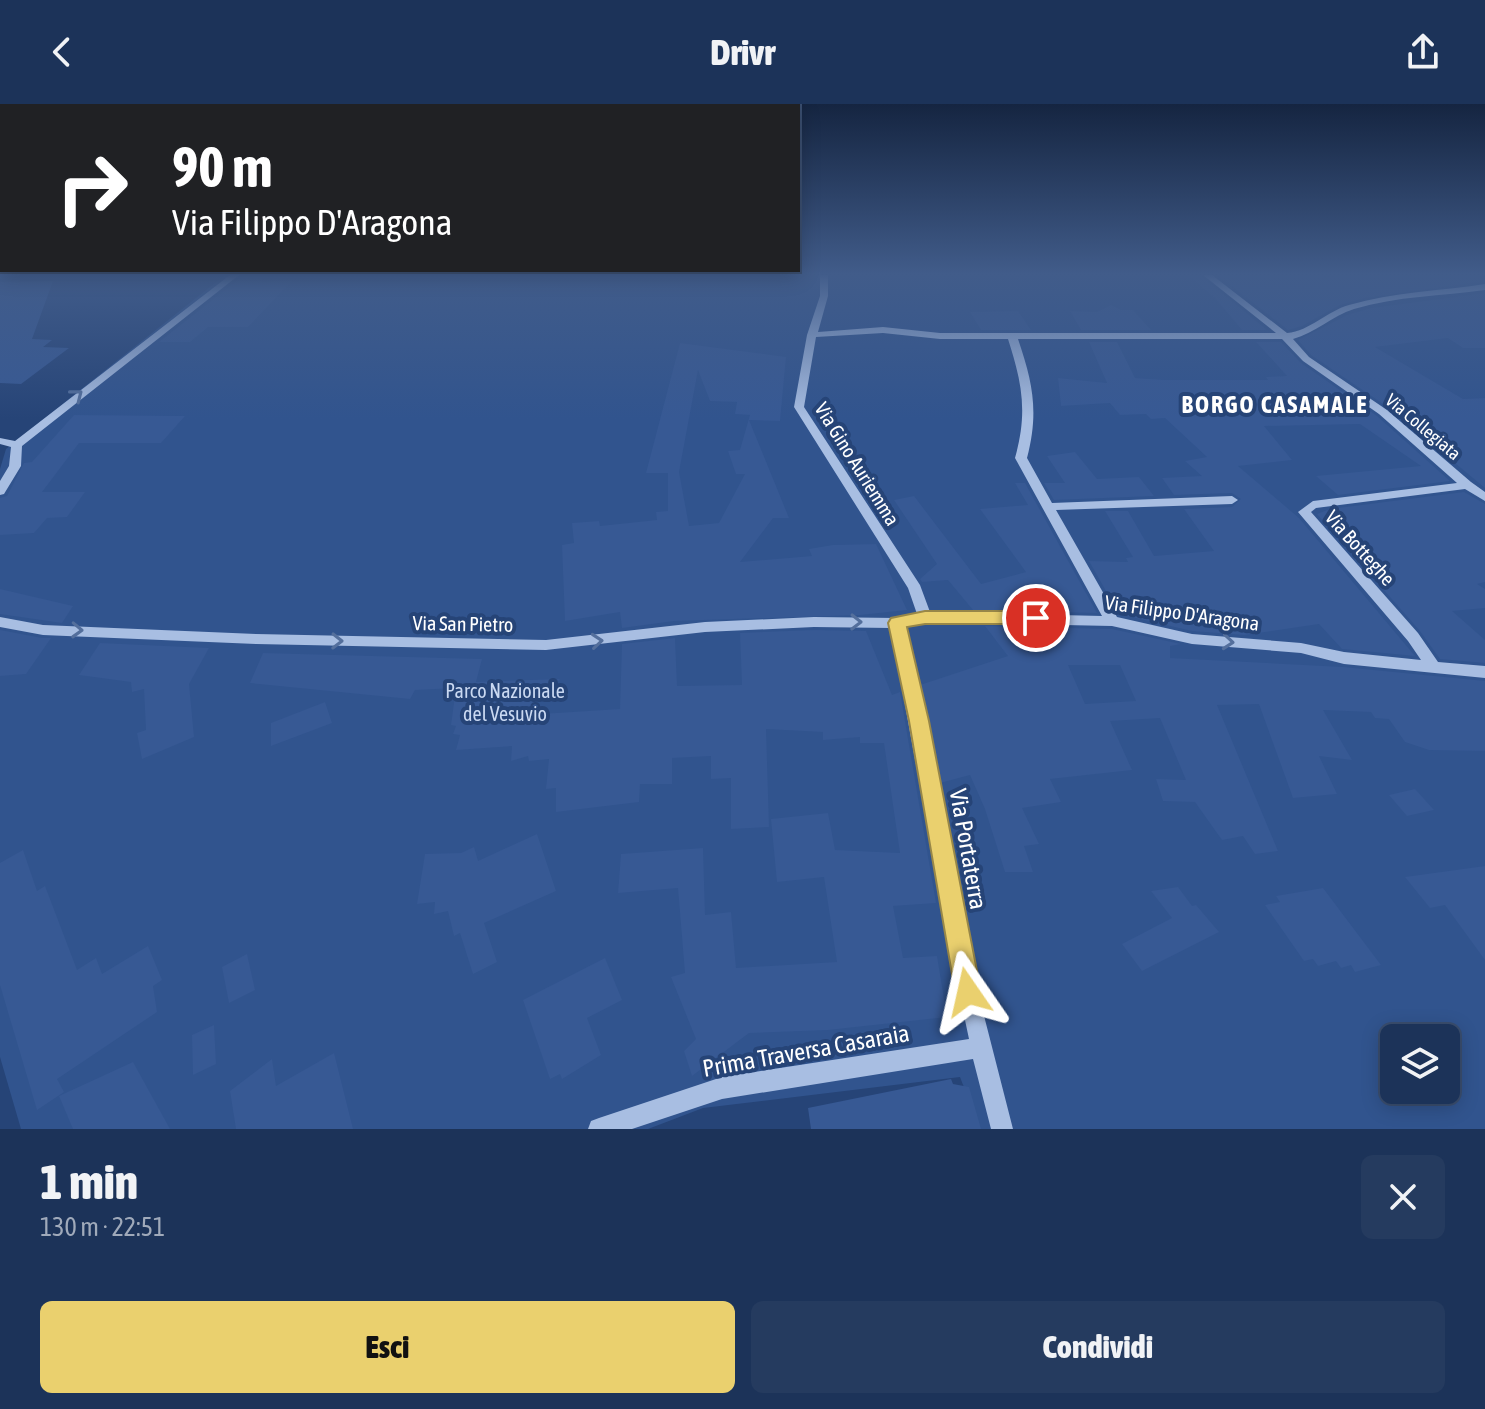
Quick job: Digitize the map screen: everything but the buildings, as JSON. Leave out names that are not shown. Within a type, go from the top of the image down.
[{"type":"street","points":[[0,491],[15,466],[17,445],[174,323]]},
{"type":"street","name":"Via Gino Auriemma","points":[[816,323],[799,407],[915,588],[925,617]]},
{"type":"street","name":"Via Collegiata","points":[[1268,323],[1306,359],[1383,412],[1467,485],[1484,495]]},
{"type":"street","points":[[812,335],[883,330],[930,335],[1284,335],[1312,331],[1324,323]]},
{"type":"street","points":[[1012,336],[1028,385],[1031,427],[1021,458],[1112,621]]},
{"type":"street","points":[[0,441],[17,445]]},
{"type":"street","name":"Via Botteghe","points":[[1432,665],[1413,637],[1304,512],[1313,505],[1467,485]]},
{"type":"street","points":[[1047,507],[1232,500]]},
{"type":"street","name":"Via Filippo D'Aragona","points":[[925,617],[1112,621],[1192,639],[1301,648],[1344,658],[1485,672]]},
{"type":"street","name":"Via San Pietro","points":[[0,622],[43,630],[256,639],[546,645],[705,627],[814,622],[897,623],[925,617]]},
{"type":"street","name":"Via Portaterra","points":[[897,623],[919,721],[979,1048],[1002,1129]]},
{"type":"street","name":"Prima Traversa Casaraia","points":[[599,1129],[722,1088],[979,1048]]},
{"type":"green space","name":"Parco Nazionale del Vesuvio","points":[[165,323],[1485,323],[1485,1129],[980,1129],[960,1077],[703,1108],[648,1129],[21,1129],[0,1057],[0,469],[6,449]]},
{"type":"district","name":"BORGO CASAMALE","points":[[1275,405]]},
{"type":"route","points":[[968,992],[919,721],[897,623],[925,617],[1036,618]]}]
